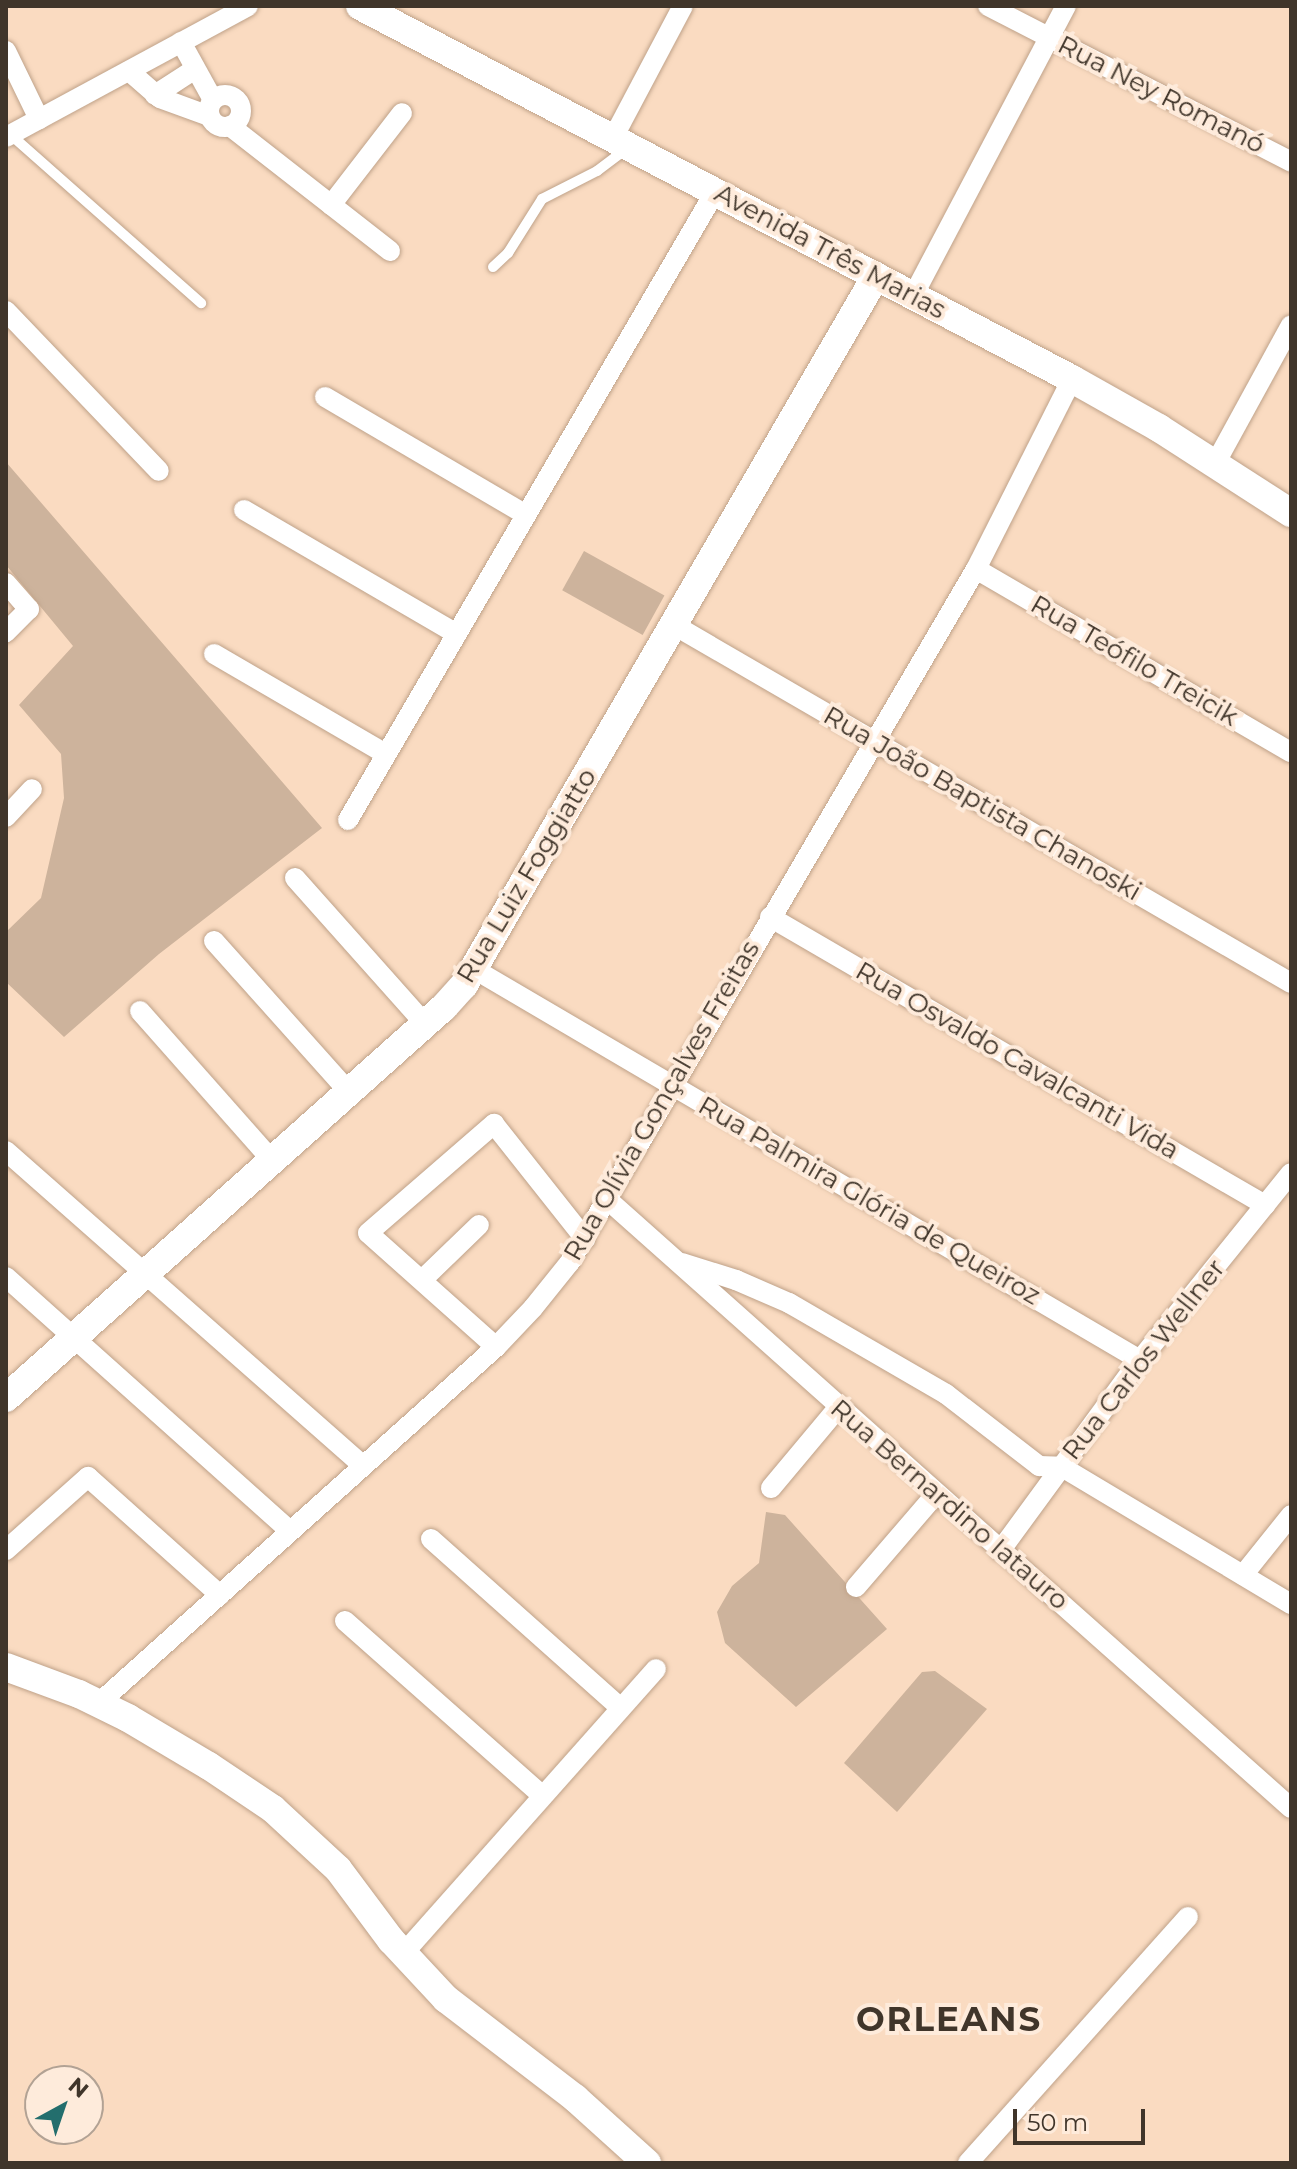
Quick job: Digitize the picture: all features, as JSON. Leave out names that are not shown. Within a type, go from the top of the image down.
[{"type":"street","points":[[8,136],[248,6]]},
{"type":"street","name":"Avenida Três Marias","points":[[360,6],[1072,379],[1291,513]]},
{"type":"street","points":[[622,143],[683,6]]},
{"type":"street","name":"Rua Ney Romanó","points":[[988,6],[1291,162]]},
{"type":"street","points":[[913,296],[1066,6]]},
{"type":"street","points":[[181,42],[217,125],[230,126],[390,251]]},
{"type":"street","points":[[6,51],[39,119]]},
{"type":"street","points":[[155,95],[195,69]]},
{"type":"street","points":[[129,71],[155,95],[211,108]]},
{"type":"street","points":[[211,108],[224,95],[236,99],[241,111],[230,126]]},
{"type":"street","points":[[331,205],[402,113]]},
{"type":"street","points":[[348,820],[715,192]]},
{"type":"street","name":"Rua Luiz Foggiatto","points":[[6,1398],[455,997],[876,276]]},
{"type":"street","points":[[6,311],[159,471]]},
{"type":"street","points":[[1215,464],[1291,325]]},
{"type":"street","name":"Rua Olívia Gonçalves Freitas","points":[[99,1703],[496,1347],[533,1308],[585,1239],[770,917],[877,743],[976,569],[1072,379]]},
{"type":"street","points":[[325,397],[526,515]]},
{"type":"street","points":[[244,510],[457,634]]},
{"type":"street","name":"Rua Teófilo Treicik","points":[[976,569],[1291,752]]},
{"type":"street","points":[[6,583],[29,609],[6,632]]},
{"type":"street","name":"Rua João Baptista Chanoski","points":[[674,625],[1291,983]]},
{"type":"street","points":[[214,654],[386,754]]},
{"type":"street","points":[[6,817],[32,789]]},
{"type":"street","points":[[295,878],[425,1024]]},
{"type":"street","name":"Rua Osvaldo Cavalcanti Vida","points":[[770,917],[1265,1205]]},
{"type":"street","points":[[214,941],[349,1092]]},
{"type":"street","name":"Rua Palmira Glória de Queiroz","points":[[474,969],[1140,1360]]},
{"type":"street","points":[[140,1011],[272,1160]]},
{"type":"street","points":[[496,1347],[368,1233],[494,1124],[585,1239]]},
{"type":"street","points":[[6,1151],[363,1466]]},
{"type":"street","name":"Rua Carlos Wellner","points":[[1000,1551],[1140,1360],[1291,1173]]},
{"type":"street","name":"Rua Bernardino Iatauro","points":[[608,1200],[838,1408],[1291,1808]]},
{"type":"street","points":[[422,1280],[479,1225]]},
{"type":"street","points":[[674,1260],[736,1280],[789,1303],[946,1394],[1039,1466],[1062,1467],[1291,1604]]},
{"type":"street","points":[[6,1277],[290,1531]]},
{"type":"street","points":[[771,1488],[838,1408]]},
{"type":"street","points":[[6,1550],[88,1477],[220,1595]]},
{"type":"street","points":[[856,1587],[936,1494]]},
{"type":"street","points":[[1243,1575],[1291,1515]]},
{"type":"street","points":[[431,1539],[621,1708]]},
{"type":"street","points":[[345,1621],[543,1796]]},
{"type":"street","points":[[6,1667],[99,1703],[209,1766],[295,1826],[338,1869],[403,1954],[446,1999],[575,2098],[647,2163]]},
{"type":"street","points":[[403,1954],[656,1669]]},
{"type":"street","points":[[968,2163],[1188,1917]]},
{"type":"lane","points":[[8,136],[201,303]]},
{"type":"lane","points":[[493,267],[508,253],[542,199],[597,171],[622,143]]},
{"type":"shaded area","points":[[6,462],[322,828],[159,954],[64,1037],[6,982],[6,932],[41,898],[64,798],[61,754],[19,705],[73,646],[6,565]]},
{"type":"shaded area","points":[[584,551],[664,596],[643,635],[562,590]]},
{"type":"shaded area","points":[[766,1512],[785,1515],[887,1629],[796,1707],[725,1643],[717,1612],[732,1586],[759,1563]]},
{"type":"shaded area","points":[[935,1671],[987,1709],[897,1812],[844,1763],[922,1672]]},
{"type":"district","name":"ORLEANS","points":[[949,2020]]}]
